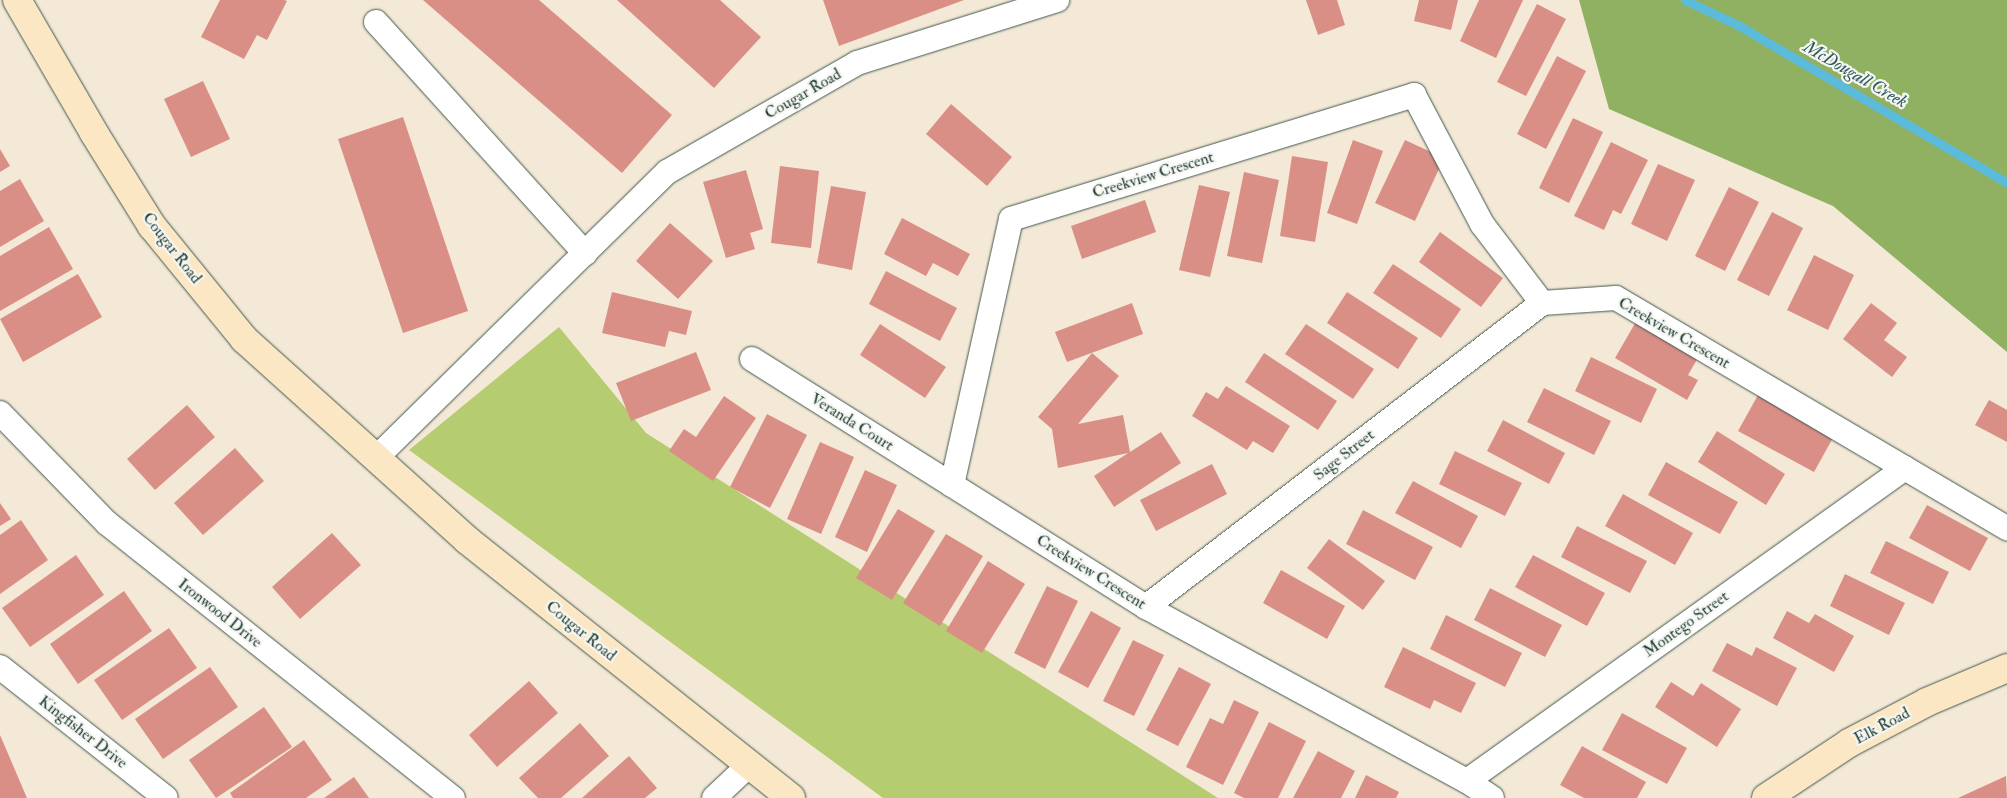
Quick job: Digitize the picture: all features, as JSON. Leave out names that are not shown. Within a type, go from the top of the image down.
[{"type":"street","name":"Cougar Road","points":[[17,0],[94,134],[152,226],[244,339],[467,540],[791,798]]},
{"type":"street","name":"Cougar Road","points":[[376,458],[667,172],[857,63],[1057,0]]},
{"type":"street","points":[[376,22],[585,252]]},
{"type":"street","name":"Creekview Crescent","points":[[1492,798],[1467,781],[1146,607],[952,485],[1011,219],[1414,95],[1482,224],[1542,303],[1616,298],[2007,528]]},
{"type":"street","name":"Sage Street","points":[[1146,607],[1542,303]]},
{"type":"street","name":"Veranda Court","points":[[752,359],[952,485]]},
{"type":"street","name":"Ironwood Drive","points":[[0,413],[107,524],[453,798]]},
{"type":"street","name":"Montego Street","points":[[1467,781],[1905,468]]},
{"type":"street","name":"Kingfisher Drive","points":[[0,667],[166,798]]},
{"type":"street","name":"Elk Road","points":[[1766,798],[1849,743],[1927,702],[2007,668]]},
{"type":"street","points":[[714,798],[749,765]]},
{"type":"green space","points":[[1579,0],[2007,0],[2007,352],[1833,206],[1609,109]]},
{"type":"green space","points":[[559,327],[646,433],[1218,798],[883,798],[409,450]]},
{"type":"building","points":[[220,0],[287,1],[267,40],[257,35],[244,59],[201,37]]},
{"type":"building","points":[[423,0],[539,0],[672,115],[622,173]]},
{"type":"building","points":[[617,0],[720,0],[761,37],[714,88]]},
{"type":"building","points":[[823,0],[964,0],[839,46]]},
{"type":"building","points":[[1306,0],[1337,0],[1345,25],[1318,35]]},
{"type":"building","points":[[1419,0],[1458,0],[1451,30],[1414,21]]},
{"type":"building","points":[[1479,0],[1523,0],[1496,58],[1460,41]]},
{"type":"building","points":[[1537,4],[1566,19],[1526,96],[1497,82]]},
{"type":"building","points":[[1557,56],[1586,71],[1546,149],[1517,134]]},
{"type":"building","points":[[203,81],[230,139],[191,157],[164,99]]},
{"type":"building","points":[[951,104],[1012,157],[987,186],[926,134]]},
{"type":"building","points":[[403,117],[468,311],[403,333],[338,139]]},
{"type":"building","points":[[1573,118],[1603,132],[1569,203],[1539,188]]},
{"type":"building","points":[[1353,140],[1383,151],[1357,224],[1327,213]]},
{"type":"building","points":[[1405,140],[1444,158],[1415,221],[1375,203]]},
{"type":"building","points":[[1611,142],[1648,160],[1621,214],[1613,210],[1604,230],[1574,216]]},
{"type":"building","points":[[0,149],[10,166],[0,172]]},
{"type":"building","points":[[1292,156],[1328,162],[1315,242],[1280,236]]},
{"type":"building","points":[[1658,164],[1695,180],[1667,241],[1631,224]]},
{"type":"building","points":[[780,166],[819,171],[811,248],[771,243]]},
{"type":"building","points":[[746,170],[763,229],[750,233],[755,249],[726,258],[703,182]]},
{"type":"building","points":[[1244,172],[1279,180],[1262,263],[1227,256]]},
{"type":"building","points":[[20,179],[44,221],[0,247],[0,191]]},
{"type":"building","points":[[1199,185],[1230,192],[1210,277],[1179,270]]},
{"type":"building","points":[[831,186],[866,192],[852,270],[817,263]]},
{"type":"building","points":[[1729,187],[1759,202],[1725,271],[1695,256]]},
{"type":"building","points":[[1145,200],[1156,232],[1082,259],[1071,226]]},
{"type":"building","points":[[1772,212],[1803,228],[1769,296],[1737,280]]},
{"type":"building","points":[[902,218],[970,254],[958,276],[933,263],[926,276],[884,254]]},
{"type":"building","points":[[670,223],[713,261],[678,299],[636,261]]},
{"type":"building","points":[[49,227],[73,269],[0,311],[0,256]]},
{"type":"building","points":[[1440,232],[1503,278],[1481,307],[1419,262]]},
{"type":"building","points":[[1814,255],[1854,275],[1828,330],[1787,310]]},
{"type":"building","points":[[1393,264],[1461,309],[1441,338],[1373,293]]},
{"type":"building","points":[[886,271],[957,308],[940,341],[869,304]]},
{"type":"building","points":[[78,274],[102,317],[23,362],[0,319]]},
{"type":"building","points":[[612,292],[692,311],[686,335],[669,331],[665,347],[602,333]]},
{"type":"building","points":[[1347,292],[1418,338],[1398,369],[1327,323]]},
{"type":"building","points":[[1132,303],[1143,334],[1067,362],[1055,332]]},
{"type":"building","points":[[1871,303],[1897,323],[1884,340],[1907,357],[1892,377],[1843,339]]},
{"type":"building","points":[[1637,320],[1699,356],[1688,375],[1698,380],[1687,400],[1615,358]]},
{"type":"building","points":[[880,324],[946,367],[925,398],[860,355]]},
{"type":"building","points":[[1306,324],[1374,369],[1353,399],[1285,354]]},
{"type":"building","points":[[696,352],[711,390],[631,421],[616,383]]},
{"type":"building","points":[[1092,353],[1119,376],[1078,424],[1123,415],[1130,452],[1161,432],[1181,463],[1114,507],[1094,476],[1128,453],[1058,468],[1052,429],[1038,417]]},
{"type":"building","points":[[1264,353],[1337,401],[1318,430],[1245,382]]},
{"type":"building","points":[[1591,357],[1657,389],[1641,423],[1575,391]]},
{"type":"building","points":[[1226,386],[1290,426],[1273,453],[1253,441],[1247,450],[1192,416],[1206,392],[1218,399]]},
{"type":"building","points":[[1544,388],[1611,421],[1594,455],[1527,422]]},
{"type":"building","points":[[1758,395],[1834,436],[1814,472],[1738,431]]},
{"type":"building","points":[[724,396],[756,418],[713,481],[669,451],[684,429],[696,437]]},
{"type":"building","points":[[1989,400],[2007,410],[2007,442],[1975,425]]},
{"type":"building","points":[[187,405],[215,437],[155,490],[127,459]]},
{"type":"building","points":[[767,414],[807,435],[770,508],[730,487]]},
{"type":"building","points":[[1503,420],[1565,453],[1549,484],[1487,451]]},
{"type":"building","points":[[1717,431],[1785,474],[1766,505],[1698,462]]},
{"type":"building","points":[[820,442],[854,457],[821,534],[787,519]]},
{"type":"building","points":[[235,448],[264,481],[203,535],[174,503]]},
{"type":"building","points":[[1455,451],[1522,483],[1505,516],[1439,484]]},
{"type":"building","points":[[1666,462],[1738,502],[1720,534],[1648,495]]},
{"type":"building","points":[[1212,464],[1227,494],[1156,531],[1140,500]]},
{"type":"building","points":[[865,470],[897,485],[867,552],[835,537]]},
{"type":"building","points":[[1413,481],[1478,516],[1461,548],[1395,513]]},
{"type":"building","points":[[1623,494],[1693,533],[1675,565],[1605,526]]},
{"type":"building","points":[[0,503],[11,519],[0,526]]},
{"type":"building","points":[[1927,505],[1988,538],[1970,571],[1909,538]]},
{"type":"building","points":[[898,509],[935,531],[892,600],[856,578]]},
{"type":"building","points":[[1363,510],[1433,547],[1415,580],[1346,544]]},
{"type":"building","points":[[21,520],[48,560],[0,594],[0,535]]},
{"type":"building","points":[[1577,526],[1647,561],[1630,593],[1561,557]]},
{"type":"building","points":[[332,533],[361,565],[300,619],[272,587]]},
{"type":"building","points":[[946,534],[983,556],[940,626],[903,603]]},
{"type":"building","points":[[1329,539],[1385,581],[1363,610],[1307,568]]},
{"type":"building","points":[[1886,541],[1949,572],[1933,604],[1870,573]]},
{"type":"building","points":[[76,555],[104,595],[30,647],[2,608]]},
{"type":"building","points":[[1533,555],[1605,593],[1587,626],[1515,587]]},
{"type":"building","points":[[988,561],[1025,584],[982,653],[946,631]]},
{"type":"building","points":[[1281,570],[1345,606],[1327,639],[1263,603]]},
{"type":"building","points":[[1845,574],[1905,603],[1889,635],[1830,606]]},
{"type":"building","points":[[1047,586],[1078,601],[1045,669],[1014,653]]},
{"type":"building","points":[[1490,588],[1562,625],[1545,657],[1474,620]]},
{"type":"building","points":[[124,591],[152,631],[78,684],[50,644]]},
{"type":"building","points":[[1091,611],[1121,628],[1088,688],[1058,672]]},
{"type":"building","points":[[1787,611],[1809,623],[1815,614],[1854,636],[1834,672],[1773,638]]},
{"type":"building","points":[[1446,615],[1522,653],[1505,687],[1430,649]]},
{"type":"building","points":[[169,628],[197,668],[122,720],[94,680]]},
{"type":"building","points":[[1133,640],[1164,655],[1134,716],[1103,701]]},
{"type":"building","points":[[1727,643],[1752,656],[1756,647],[1797,668],[1777,706],[1712,671]]},
{"type":"building","points":[[1403,647],[1476,683],[1461,713],[1434,700],[1430,709],[1384,687]]},
{"type":"building","points":[[210,667],[238,707],[163,759],[135,719]]},
{"type":"building","points":[[1179,667],[1211,684],[1178,746],[1146,730]]},
{"type":"building","points":[[529,681],[558,713],[497,767],[469,735]]},
{"type":"building","points":[[1671,682],[1693,696],[1701,683],[1741,709],[1717,747],[1655,707]]},
{"type":"building","points":[[1234,700],[1259,712],[1223,785],[1186,767],[1210,718],[1223,724]]},
{"type":"building","points":[[264,707],[292,747],[216,798],[189,760]]},
{"type":"building","points":[[1622,713],[1687,748],[1667,784],[1602,750]]},
{"type":"building","points":[[1269,722],[1306,741],[1278,798],[1244,798],[1234,793]]},
{"type":"building","points":[[580,723],[609,756],[561,798],[538,798],[519,778]]},
{"type":"building","points":[[0,735],[27,798],[0,798]]},
{"type":"building","points":[[304,740],[332,780],[306,798],[233,798],[230,793]]},
{"type":"building","points":[[1582,746],[1646,782],[1637,798],[1584,798],[1560,785]]},
{"type":"building","points":[[1318,751],[1355,771],[1341,798],[1293,798]]},
{"type":"building","points":[[629,756],[657,788],[645,798],[582,798]]},
{"type":"building","points":[[1366,775],[1399,792],[1396,798],[1355,798]]},
{"type":"building","points":[[2006,776],[2007,798],[1958,798]]},
{"type":"building","points":[[354,777],[369,798],[324,798]]},
{"type":"waterway","name":"McDougall Creek","points":[[1685,0],[1738,25],[2007,183]]}]
